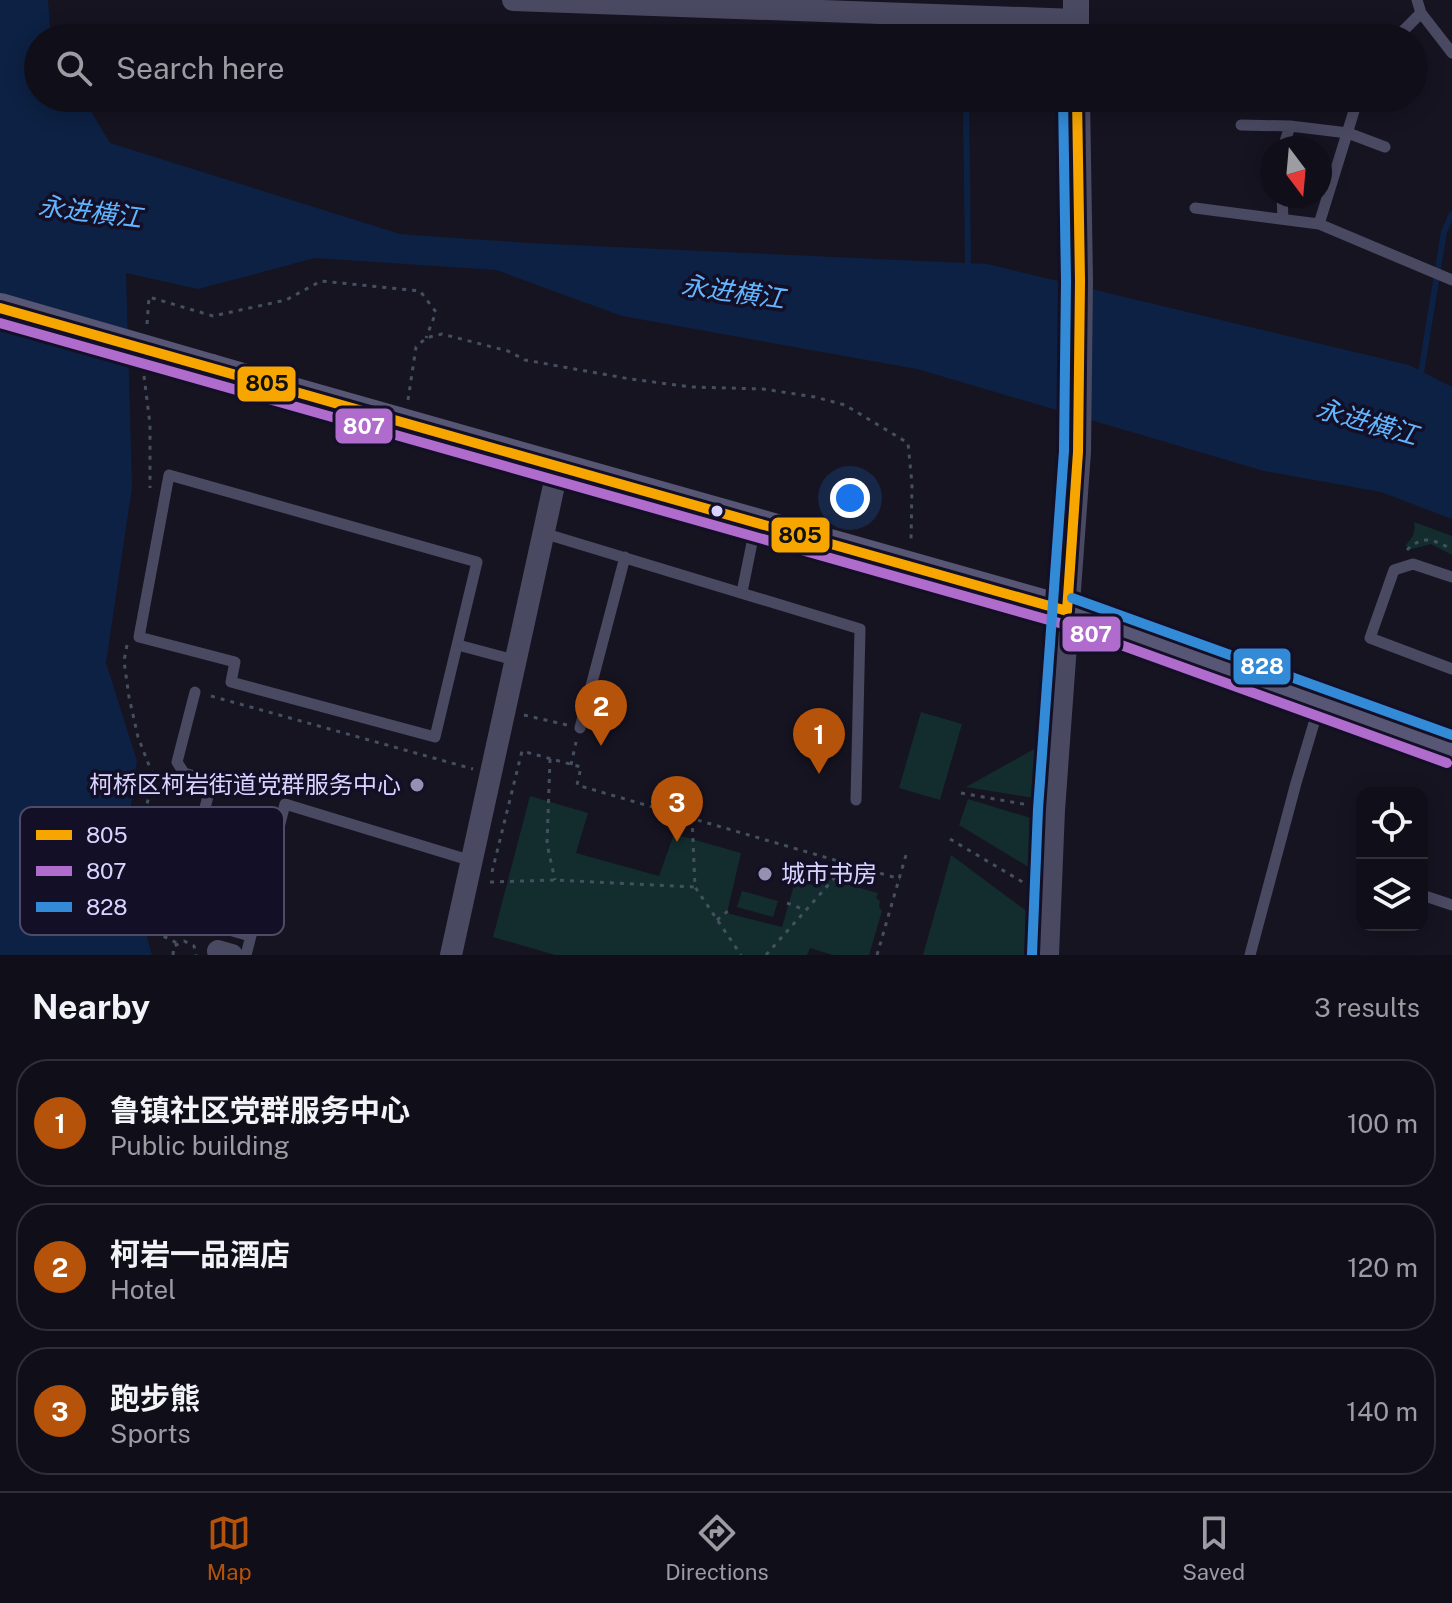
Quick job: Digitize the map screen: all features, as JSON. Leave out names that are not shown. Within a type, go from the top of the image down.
[{"type":"main road","points":[[0,308],[1067,611],[1452,750]]},
{"type":"street","points":[[513,0],[720,4],[988,18],[1076,19]]},
{"type":"street","points":[[1046,955],[1052,810],[1078,452],[1077,112]]},
{"type":"street","points":[[451,955],[558,467]]},
{"type":"lane","points":[[1417,0],[1421,13],[1452,53]]},
{"type":"lane","points":[[1410,24],[1421,13]]},
{"type":"lane","points":[[1319,224],[1354,112]]},
{"type":"lane","points":[[1241,125],[1290,126],[1348,133],[1385,147]]},
{"type":"lane","points":[[1287,136],[1290,126]]},
{"type":"lane","points":[[1195,208],[1319,224],[1452,280]]},
{"type":"lane","points":[[1283,208],[1283,219]]},
{"type":"lane","points":[[169,475],[477,562],[458,645],[435,737],[231,682],[235,662],[139,637],[169,475]]},
{"type":"lane","points":[[742,592],[756,522]]},
{"type":"lane","points":[[543,533],[860,629],[856,800]]},
{"type":"lane","points":[[580,728],[625,557]]},
{"type":"lane","points":[[1452,577],[1413,564],[1394,570],[1370,638],[1452,669]]},
{"type":"lane","points":[[458,645],[514,660]]},
{"type":"lane","points":[[195,692],[177,762],[184,773],[212,781],[205,807]]},
{"type":"lane","points":[[1250,955],[1320,703]]},
{"type":"lane","points":[[284,808],[285,804],[472,861]]},
{"type":"lane","points":[[1428,897],[1452,905]]},
{"type":"lane","points":[[246,955],[250,936],[247,935]]},
{"type":"path","points":[[147,327],[149,297],[213,316],[286,300],[321,281],[420,291],[436,312],[426,338],[416,347],[405,424]]},
{"type":"path","points":[[426,338],[442,334],[508,351],[525,360],[630,379],[692,387],[763,389],[845,405],[908,443],[912,484],[910,566]]},
{"type":"path","points":[[144,373],[150,424],[150,497]]},
{"type":"path","points":[[127,646],[124,661],[129,697],[138,737],[154,778],[146,807]]},
{"type":"path","points":[[195,692],[492,775]]},
{"type":"path","points":[[505,710],[580,728],[571,765]]},
{"type":"path","points":[[695,887],[555,880],[490,882],[522,751],[581,767],[577,785],[900,879]]},
{"type":"path","points":[[550,759],[547,844],[555,880]]},
{"type":"path","points":[[961,793],[1052,810]]},
{"type":"path","points":[[692,818],[695,887],[741,955]]},
{"type":"path","points":[[950,839],[1050,899]]},
{"type":"path","points":[[877,955],[906,855]]},
{"type":"path","points":[[766,955],[847,864]]},
{"type":"path","points":[[787,903],[805,910]]},
{"type":"path","points":[[717,920],[729,910]]},
{"type":"path","points":[[161,935],[177,943],[191,943],[196,955]]},
{"type":"path","points":[[173,955],[177,943]]},
{"type":"green space","points":[[1414,522],[1452,536],[1452,555],[1431,544],[1412,549],[1405,546],[1413,535]]},
{"type":"green space","points":[[921,712],[962,724],[940,800],[899,788]]},
{"type":"green space","points":[[1036,748],[1034,798],[966,787]]},
{"type":"green space","points":[[530,796],[588,813],[576,853],[659,876],[674,834],[741,853],[727,913],[782,927],[798,871],[878,893],[876,898],[882,911],[869,955],[833,955],[810,948],[807,955],[555,955],[493,937]]},
{"type":"green space","points":[[968,799],[1034,819],[1030,868],[959,825]]},
{"type":"green space","points":[[951,855],[1029,913],[1025,955],[923,955]]},
{"type":"green space","points":[[742,891],[778,901],[773,917],[737,907]]},
{"type":"water","name":"永进横江","points":[[0,0],[48,0],[50,24],[24,24],[24,112],[91,112],[110,143],[400,234],[528,243],[987,264],[1409,365],[1452,387],[1452,519],[1381,492],[1264,471],[917,369],[622,316],[496,270],[315,258],[198,289],[126,273],[132,487],[106,663],[137,761],[131,807],[20,807],[20,935],[146,935],[152,955],[0,955]]},
{"type":"waterway","points":[[966,112],[968,268]]},
{"type":"waterway","points":[[1420,379],[1444,232],[1452,214]]},
{"type":"transit line","name":"828","points":[[1032,954],[1038,809],[1064,451],[1063,112]]},
{"type":"transit line","name":"805","points":[[1067,611],[1078,452],[1077,112]]},
{"type":"transit line","name":"805","points":[[0,308],[1067,611]]},
{"type":"transit line","name":"807","points":[[0,323],[1063,624],[1447,763]]},
{"type":"transit line","name":"828","points":[[1072,598],[1452,735]]},
{"type":"place","name":"柯岩一品酒店","points":[[601,746]]},
{"type":"place","name":"鲁镇社区党群服务中心","points":[[819,774]]},
{"type":"place","name":"柯桥区柯岩街道党群服务中心","points":[[417,785]]},
{"type":"place","name":"跑步熊","points":[[677,842]]},
{"type":"place","name":"城市书房","points":[[765,874]]}]
